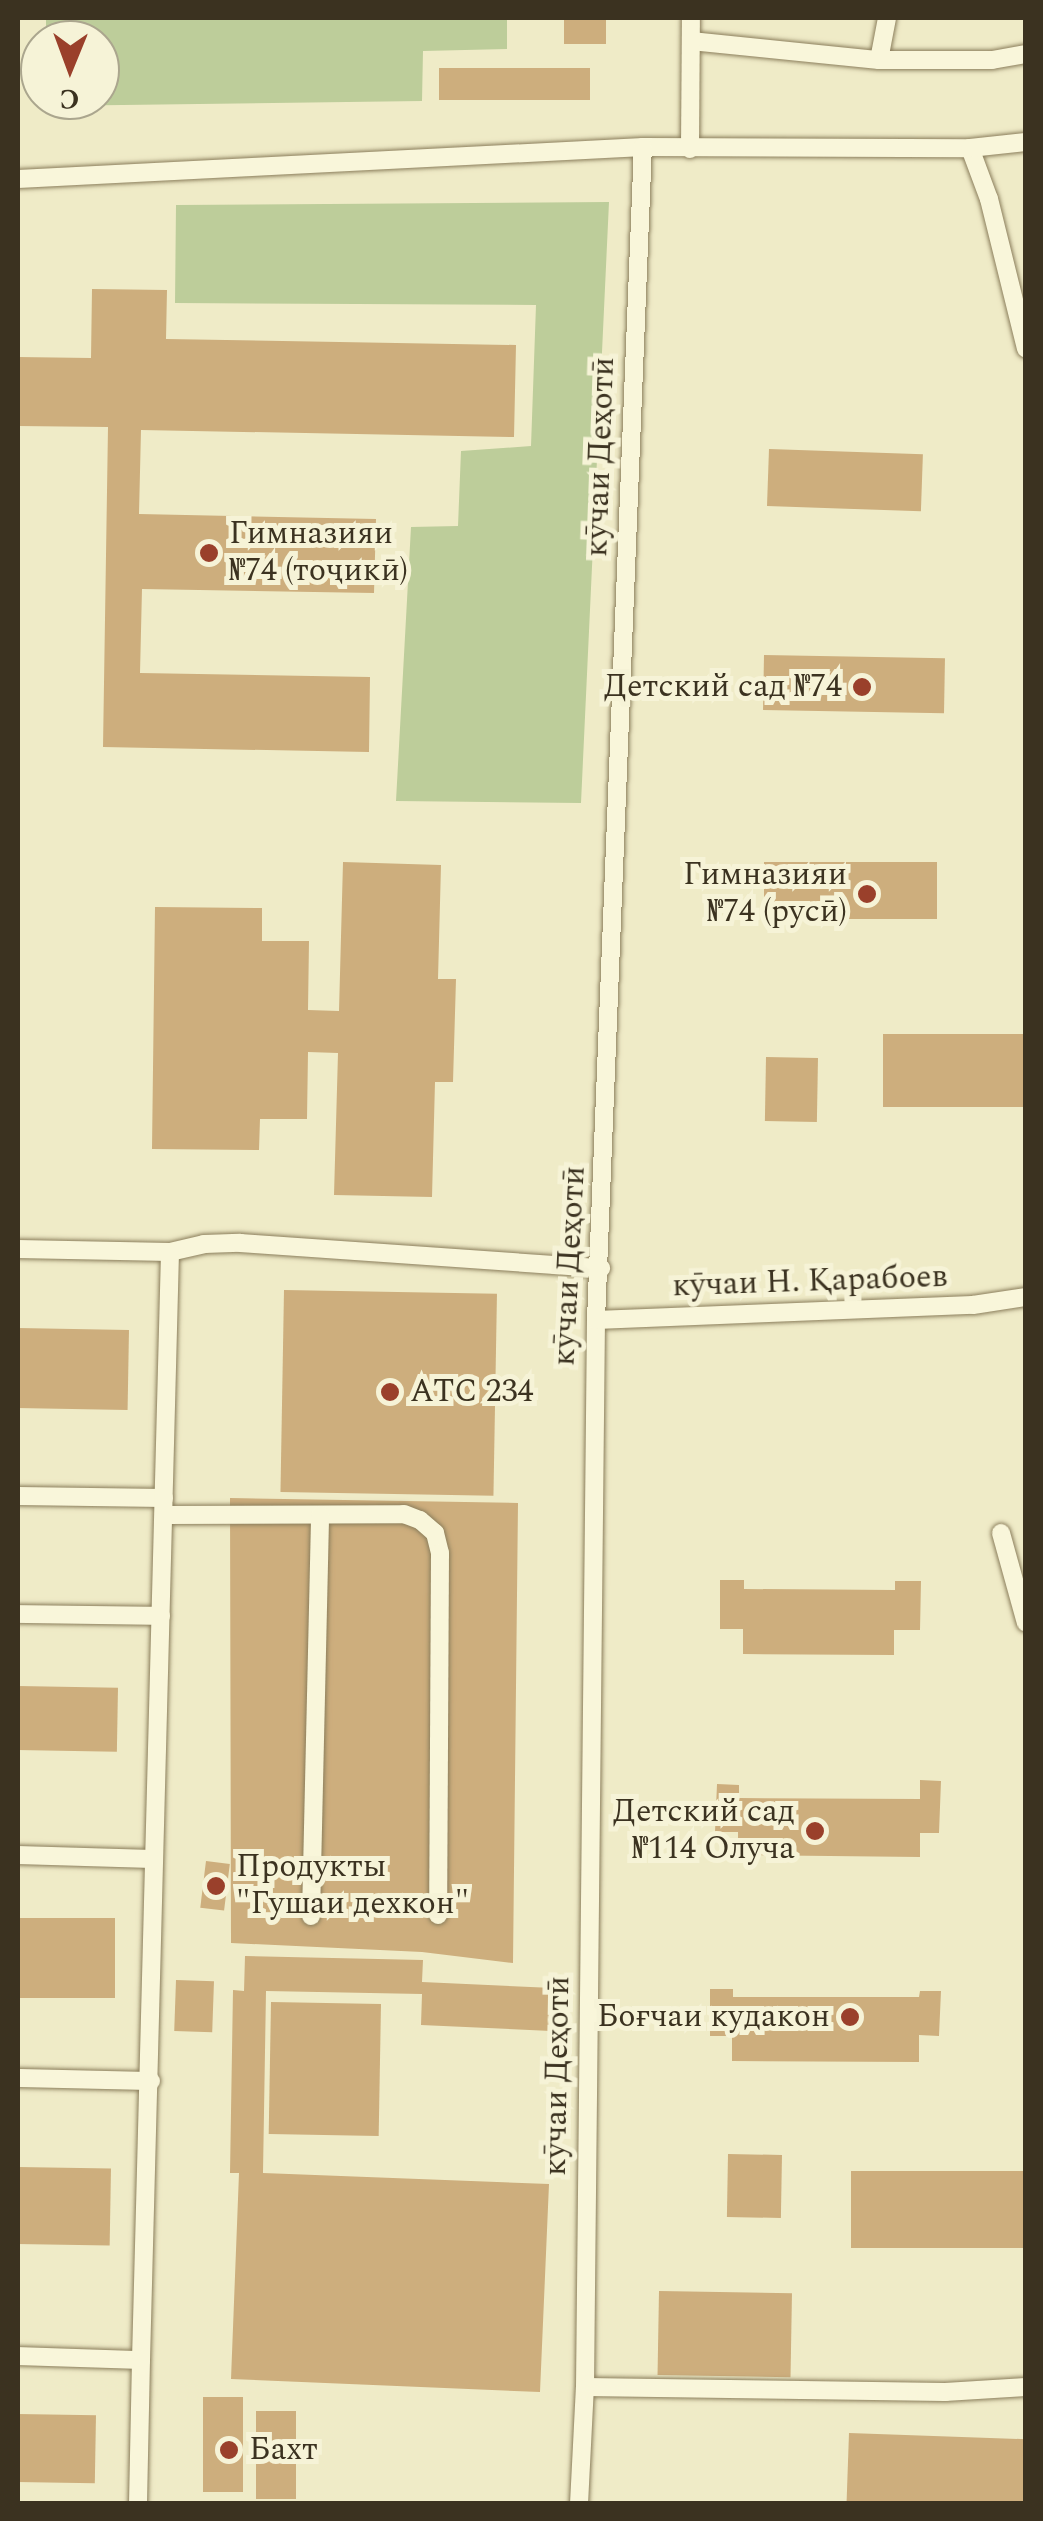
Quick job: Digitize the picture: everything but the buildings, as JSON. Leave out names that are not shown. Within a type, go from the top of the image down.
[{"type":"lane","points":[[690,149],[691,18]]},
{"type":"lane","points":[[880,60],[887,18]]},
{"type":"lane","points":[[691,41],[880,60],[992,60],[1026,54]]},
{"type":"lane","points":[[18,179],[643,148],[970,148],[1026,142]]},
{"type":"lane","name":"кӯчаи Деҳотӣ","points":[[579,2504],[585,2387],[596,1320],[643,148]]},
{"type":"lane","points":[[970,148],[989,199],[1026,349]]},
{"type":"lane","points":[[18,1249],[170,1252],[240,1243],[601,1268]]},
{"type":"lane","points":[[138,2504],[170,1252]]},
{"type":"lane","name":"кӯчаи Н. Қарабоев","points":[[596,1320],[973,1306],[1026,1297]]},
{"type":"lane","points":[[18,1496],[320,1515],[404,1514],[420,1520],[435,1533],[440,1553],[438,1915]]},
{"type":"lane","points":[[311,1916],[320,1515]]},
{"type":"lane","points":[[1001,1533],[1026,1623]]},
{"type":"lane","points":[[18,1614],[161,1616]]},
{"type":"lane","points":[[18,1856],[152,1859]]},
{"type":"lane","points":[[18,2078],[151,2081]]},
{"type":"lane","points":[[18,2356],[141,2360]]},
{"type":"lane","points":[[585,2387],[945,2392],[1026,2387]]},
{"type":"green space","points":[[507,18],[507,49],[423,51],[422,101],[120,105],[120,20],[46,20]]},
{"type":"green space","points":[[609,202],[581,803],[396,801],[411,527],[458,526],[461,451],[531,446],[536,305],[175,303],[176,205]]},
{"type":"place","name":"Гимназияи №74 (тоҷикӣ)","points":[[209,553]]},
{"type":"place","name":"Детский сад №74","points":[[862,687]]},
{"type":"place","name":"Гимназияи №74 (русӣ)","points":[[867,894]]},
{"type":"place","name":"АТС 234","points":[[390,1392]]},
{"type":"place","name":"Детский сад №114 Олуча","points":[[815,1831]]},
{"type":"place","name":"Продукты \"Гушаи дехкон\"","points":[[216,1886]]},
{"type":"place","name":"Боғчаи кудакон","points":[[850,2017]]},
{"type":"place","name":"Бахт","points":[[229,2450]]}]
